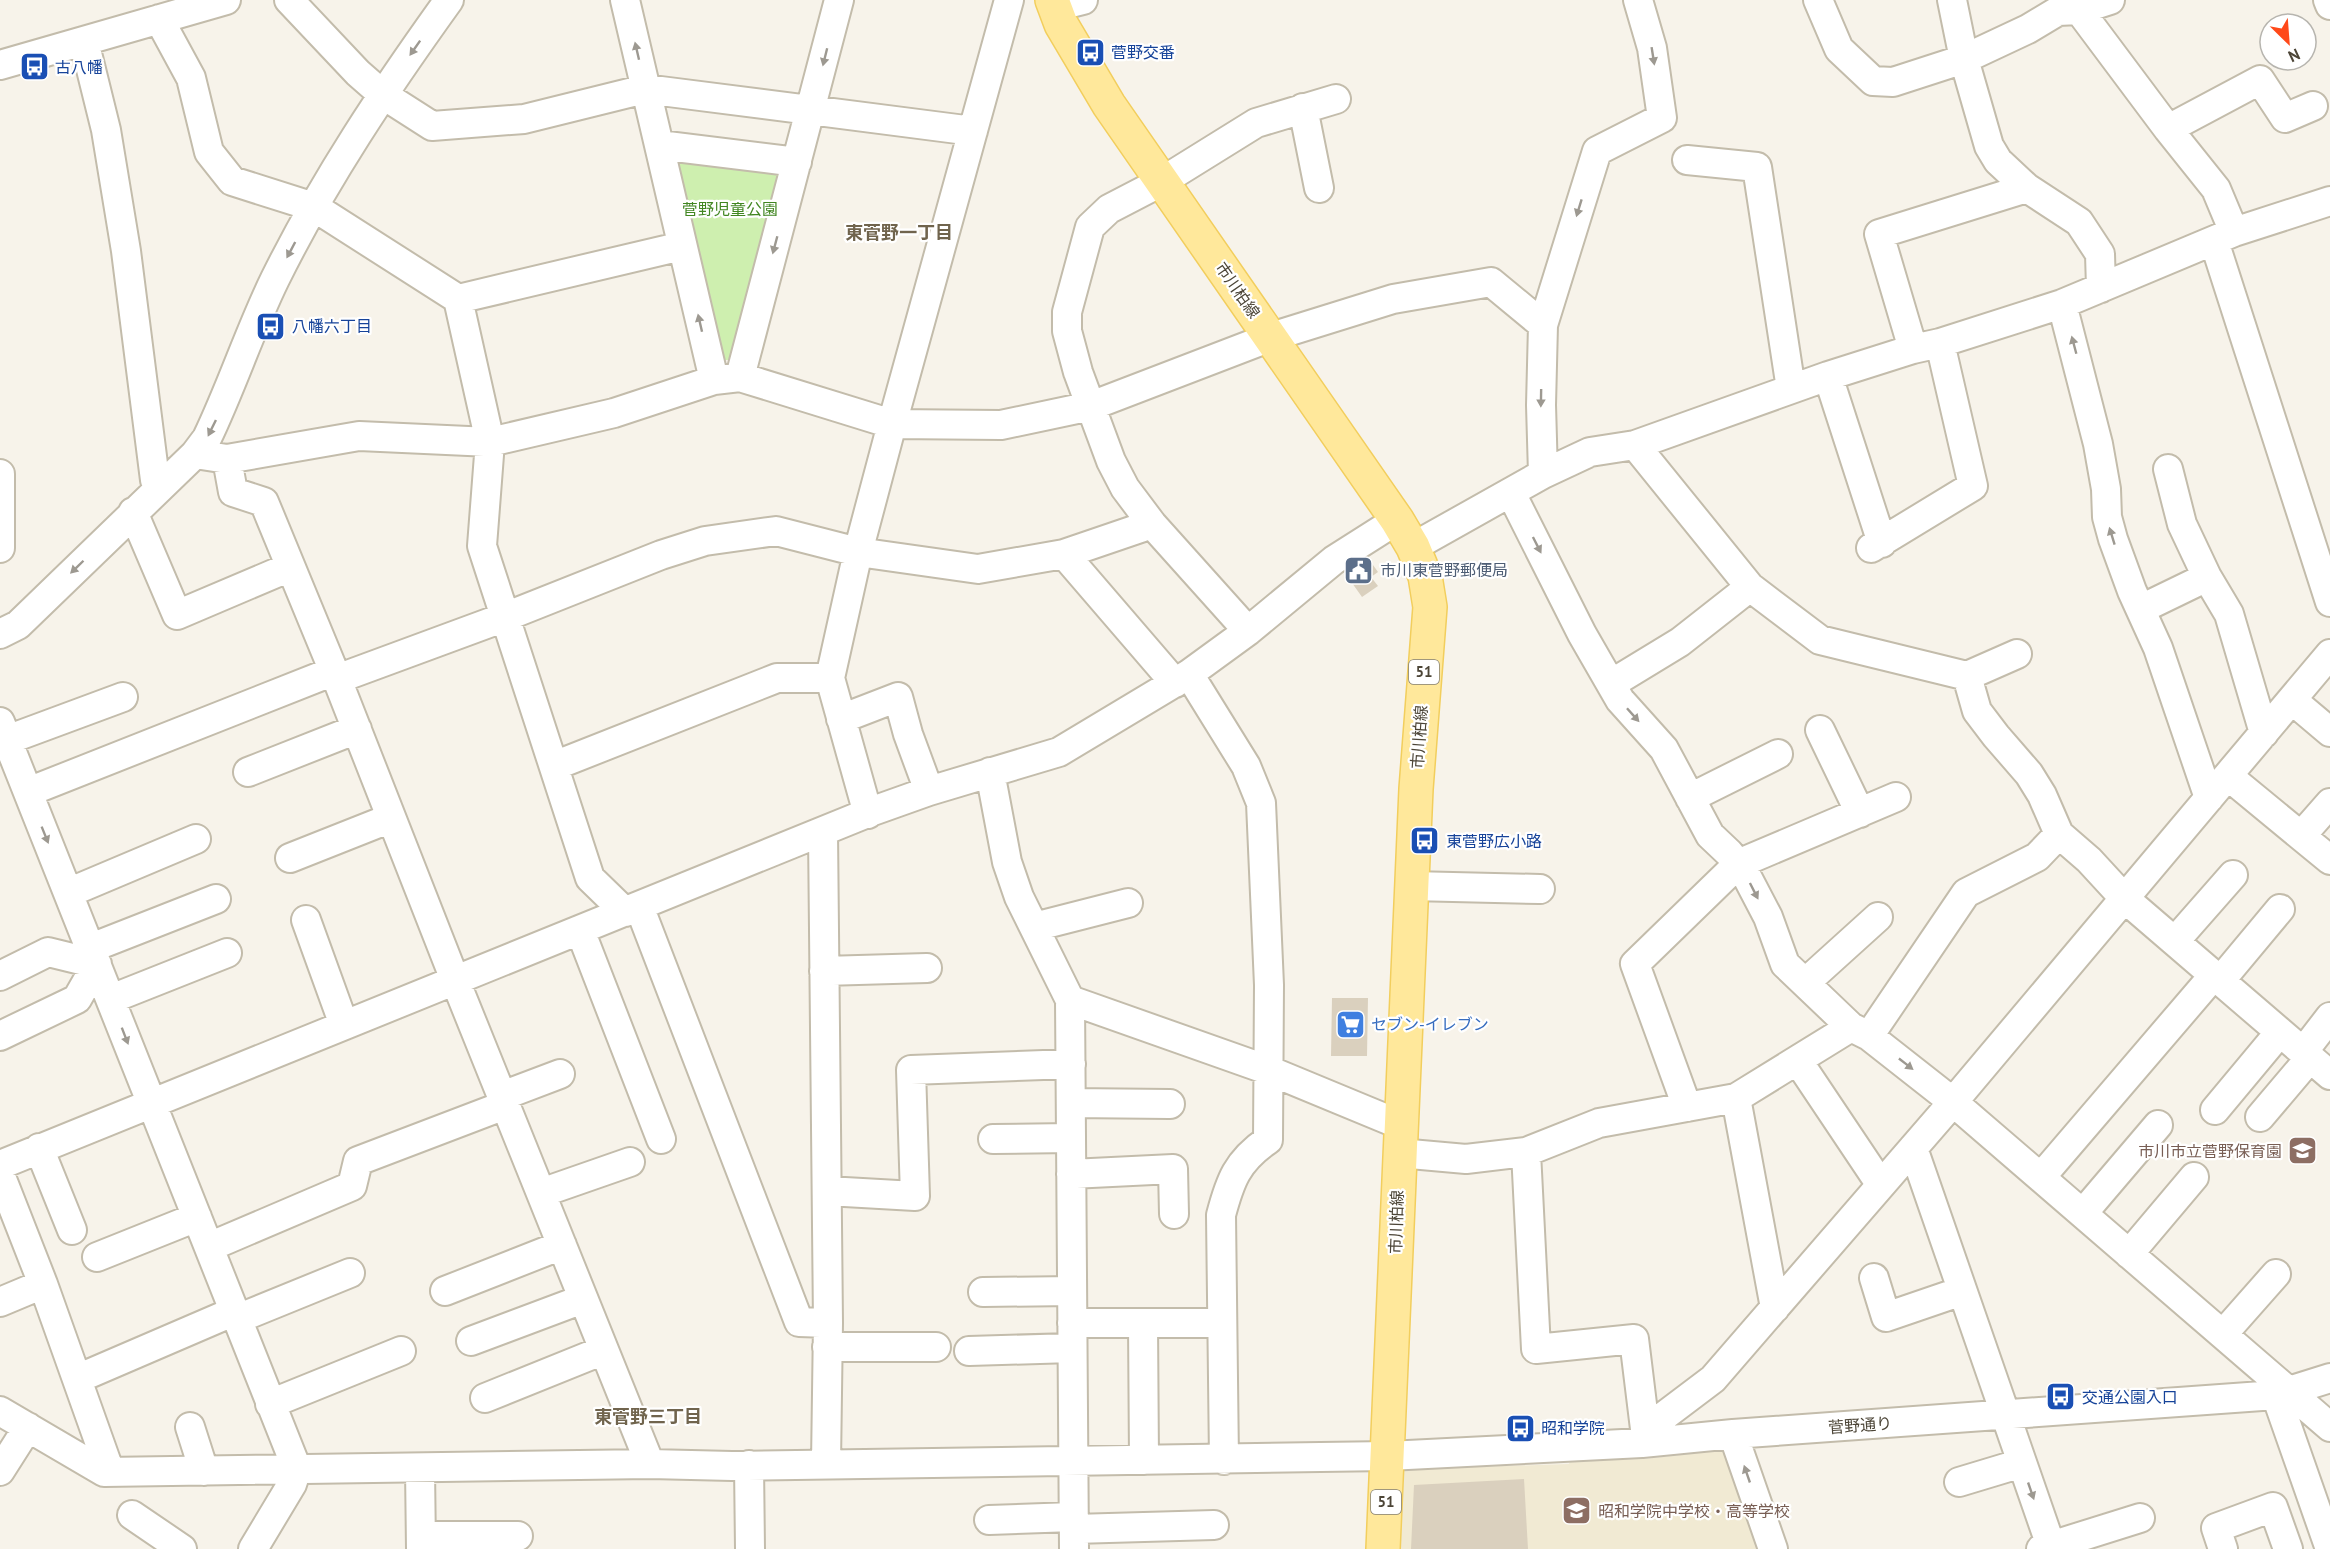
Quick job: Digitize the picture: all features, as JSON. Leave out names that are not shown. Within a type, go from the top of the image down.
[{"type":"main road","name":"市川柏線","points":[[1064,2],[1061,24],[1109,105],[1397,520],[1425,576],[1430,607],[1411,886],[1383,1549]]},
{"type":"street","points":[[0,65],[226,0]]},
{"type":"street","points":[[289,0],[358,73],[382,94],[432,126],[524,119],[645,89],[973,131]]},
{"type":"street","points":[[0,634],[18,625],[195,454],[207,438],[272,287],[314,207],[382,94],[448,0]]},
{"type":"street","points":[[625,0],[682,246],[727,378]]},
{"type":"street","points":[[727,378],[797,162],[839,0]]},
{"type":"street","points":[[868,814],[830,678],[858,552],[1010,0]]},
{"type":"street","points":[[1543,474],[1541,405],[1544,325],[1597,151],[1662,118],[1652,48],[1638,0]]},
{"type":"street","points":[[1952,0],[1964,59],[1989,146],[1998,161],[2027,188],[2079,222],[2100,254],[2101,288]]},
{"type":"street","points":[[1824,2],[1839,49],[1873,81],[1893,82],[1964,59],[2028,29],[2063,7],[2110,0]]},
{"type":"street","points":[[2328,0],[2330,5]]},
{"type":"street","points":[[2063,7],[2217,189],[2224,237],[2330,602]]},
{"type":"street","points":[[159,19],[191,78],[208,152],[232,182],[314,207],[458,299],[490,442],[482,546],[590,878],[632,909],[799,1322],[828,1335],[936,1347]]},
{"type":"street","points":[[84,40],[106,130],[125,240],[155,480],[158,488]]},
{"type":"street","points":[[2168,129],[2260,80],[2285,118],[2313,106]]},
{"type":"street","points":[[1248,630],[1152,524],[1125,488],[1111,461],[1077,372],[1067,332],[1067,312],[1090,227],[1109,209],[1161,182],[1256,123],[1336,99]]},
{"type":"street","points":[[1303,108],[1319,188]]},
{"type":"street","points":[[659,145],[797,162]]},
{"type":"street","points":[[1687,160],[1757,167],[1791,389]]},
{"type":"street","points":[[1828,376],[1876,545],[1973,486],[1927,346],[1879,234],[2027,188]]},
{"type":"street","points":[[1413,548],[1543,474],[1590,452],[1635,445],[1828,376],[2062,304],[2224,237],[2329,203]]},
{"type":"street","points":[[458,299],[682,246]]},
{"type":"street","points":[[195,454],[227,459],[359,436],[490,442],[614,413],[727,378],[892,424],[1001,425],[1091,406],[1271,337],[1393,298],[1491,282],[1544,325]]},
{"type":"street","points":[[2062,304],[2098,444],[2106,489],[2107,517],[2137,600],[2158,648],[2209,798]]},
{"type":"street","points":[[1635,445],[1750,587],[1820,640],[1967,676],[2017,654]]},
{"type":"street","points":[[227,459],[233,492],[264,502],[336,675],[455,980],[650,1464]]},
{"type":"street","points":[[2168,469],[2182,524],[2207,577],[2229,614],[2264,733]]},
{"type":"street","points":[[0,475],[0,548]]},
{"type":"street","points":[[1511,493],[1582,634],[1620,700],[1664,749],[1710,835],[1745,873],[1768,917],[1785,964],[1860,1031],[1953,1102],[2083,1213],[2223,1334],[2282,1393],[2330,1427]]},
{"type":"street","points":[[133,513],[177,615],[290,567]]},
{"type":"street","points":[[0,1165],[868,814],[929,791],[1059,752],[1182,679],[1248,630],[1334,560],[1397,520]]},
{"type":"street","points":[[28,792],[336,675],[505,617],[661,555],[705,541],[776,531],[858,552],[978,569],[1064,554],[1152,524]]},
{"type":"street","points":[[1064,554],[1182,679],[1246,766],[1261,803],[1269,985],[1268,1140],[1250,1152],[1230,1180],[1221,1215],[1224,1460]]},
{"type":"street","points":[[2137,600],[2207,577]]},
{"type":"street","points":[[1611,684],[1680,642],[1750,587]]},
{"type":"street","points":[[1644,1440],[1664,1416],[1713,1379],[1775,1308],[1953,1102],[2330,654]]},
{"type":"street","points":[[1967,676],[1977,711],[2029,774],[2042,795],[2059,834],[2090,860],[2124,898],[2314,1062]]},
{"type":"street","points":[[554,766],[777,678],[830,678]]},
{"type":"street","points":[[841,719],[898,697],[908,734],[929,791]]},
{"type":"street","points":[[123,698],[4,731],[297,1469],[292,1485],[253,1549]]},
{"type":"street","points":[[2292,700],[2330,732]]},
{"type":"street","points":[[248,772],[357,729]]},
{"type":"street","points":[[1820,730],[1860,813]]},
{"type":"street","points":[[1690,798],[1778,754]]},
{"type":"street","points":[[990,772],[1008,862],[1019,897],[1071,1000],[1074,1532]]},
{"type":"street","points":[[2228,776],[2330,860]]},
{"type":"street","points":[[1687,1107],[1635,964],[1738,864],[1896,797]]},
{"type":"street","points":[[2301,836],[2330,803]]},
{"type":"street","points":[[290,858],[392,818]]},
{"type":"street","points":[[823,832],[828,1335],[826,1463]]},
{"type":"street","points":[[1071,1000],[1268,1070],[1400,1139],[1466,1160],[1526,1152],[1599,1123],[1736,1098],[1798,1061],[1860,1031],[1966,893],[2037,857],[2059,834]]},
{"type":"street","points":[[68,893],[196,839]]},
{"type":"street","points":[[2175,941],[2233,875]]},
{"type":"street","points":[[1411,886],[1540,889]]},
{"type":"street","points":[[0,976],[48,952],[94,956],[216,899]]},
{"type":"street","points":[[1034,927],[1128,903]]},
{"type":"street","points":[[2041,1177],[2280,909]]},
{"type":"street","points":[[1805,983],[1878,917]]},
{"type":"street","points":[[306,920],[344,1025]]},
{"type":"street","points":[[580,930],[661,1139]]},
{"type":"street","points":[[111,999],[227,953]]},
{"type":"street","points":[[0,1036],[77,999],[94,956]]},
{"type":"street","points":[[824,971],[927,968]]},
{"type":"street","points":[[2260,1117],[2314,1062],[2330,1017]]},
{"type":"street","points":[[2215,1110],[2280,1032]]},
{"type":"street","points":[[1798,1061],[1881,1185]]},
{"type":"street","points":[[827,1191],[915,1196],[911,1070],[1071,1064]]},
{"type":"street","points":[[209,1247],[352,1186],[358,1161],[560,1074]]},
{"type":"street","points":[[1736,1098],[1775,1308]]},
{"type":"street","points":[[1071,1103],[1170,1104]]},
{"type":"street","points":[[2083,1213],[2158,1125]]},
{"type":"street","points":[[993,1139],[1071,1138]]},
{"type":"street","points":[[39,1148],[72,1230]]},
{"type":"street","points":[[1913,1148],[2022,1463],[2048,1548],[2140,1518]]},
{"type":"street","points":[[1526,1152],[1536,1349],[1634,1339],[1644,1440]]},
{"type":"street","points":[[541,1193],[630,1162]]},
{"type":"street","points":[[1071,1174],[1173,1169],[1174,1214]]},
{"type":"street","points":[[0,1174],[111,1472],[104,1472],[0,1411]]},
{"type":"street","points":[[2129,1254],[2194,1176]]},
{"type":"street","points":[[97,1257],[197,1217]]},
{"type":"street","points":[[448,1282],[559,1239]]},
{"type":"street","points":[[77,1379],[236,1315],[350,1273]]},
{"type":"street","points":[[2223,1334],[2276,1274]]},
{"type":"street","points":[[1874,1278],[1886,1317],[1962,1292]]},
{"type":"street","points":[[0,1302],[42,1284]]},
{"type":"street","points":[[983,1292],[1072,1291]]},
{"type":"street","points":[[471,1341],[584,1299]]},
{"type":"street","points":[[969,1351],[1143,1323],[1221,1323]]},
{"type":"street","points":[[1143,1323],[1144,1460]]},
{"type":"street","points":[[485,1398],[604,1350]]},
{"type":"street","points":[[270,1404],[400,1352]]},
{"type":"street","name":"菅野通り","points":[[111,1472],[650,1464],[749,1466],[1388,1456],[2005,1416],[2282,1393],[2330,1378]]},
{"type":"street","points":[[2282,1393],[2330,1549]]},
{"type":"street","points":[[190,1426],[204,1471]]},
{"type":"street","points":[[0,1471],[28,1427]]},
{"type":"street","points":[[1733,1434],[1773,1549]]},
{"type":"street","points":[[1959,1482],[2022,1463]]},
{"type":"street","points":[[749,1466],[750,1549]]},
{"type":"street","points":[[420,1468],[421,1543],[518,1536]]},
{"type":"street","points":[[2223,1549],[2216,1528],[2273,1507],[2288,1549]]},
{"type":"street","points":[[132,1515],[182,1549]]},
{"type":"street","points":[[989,1520],[1074,1532],[1214,1525]]},
{"type":"shaded area","name":"昭和学院中学校・高等学校","points":[[1731,1449],[1766,1549],[1399,1549],[1402,1473],[1407,1469],[1569,1464],[1570,1461],[1644,1459]]},
{"type":"green space","name":"菅野児童公園","points":[[675,156],[783,168],[732,360],[722,360]]},
{"type":"building","points":[[1368,558],[1378,572],[1371,577],[1378,586],[1362,597],[1345,573]]},
{"type":"building","points":[[1332,998],[1368,998],[1367,1056],[1331,1056]]},
{"type":"building","points":[[1524,1479],[1528,1549],[1411,1549],[1414,1485]]},
{"type":"place","name":"菅野交番","points":[[1090,52]]},
{"type":"place","name":"古八幡","points":[[34,67]]},
{"type":"place","name":"八幡六丁目","points":[[271,326]]},
{"type":"place","name":"市川東菅野郵便局","points":[[1359,570]]},
{"type":"place","name":"東菅野広小路","points":[[1425,841]]},
{"type":"place","name":"セブン-イレブン","points":[[1350,1024]]},
{"type":"place","name":"市川市立菅野保育園","points":[[2303,1151]]},
{"type":"place","name":"交通公園入口","points":[[2061,1397]]},
{"type":"place","name":"昭和学院","points":[[1520,1428]]},
{"type":"place","name":"昭和学院中学校・高等学校","points":[[1577,1511]]},
{"type":"district","name":"東菅野一丁目","points":[[899,233]]},
{"type":"district","name":"東菅野三丁目","points":[[648,1417]]}]
